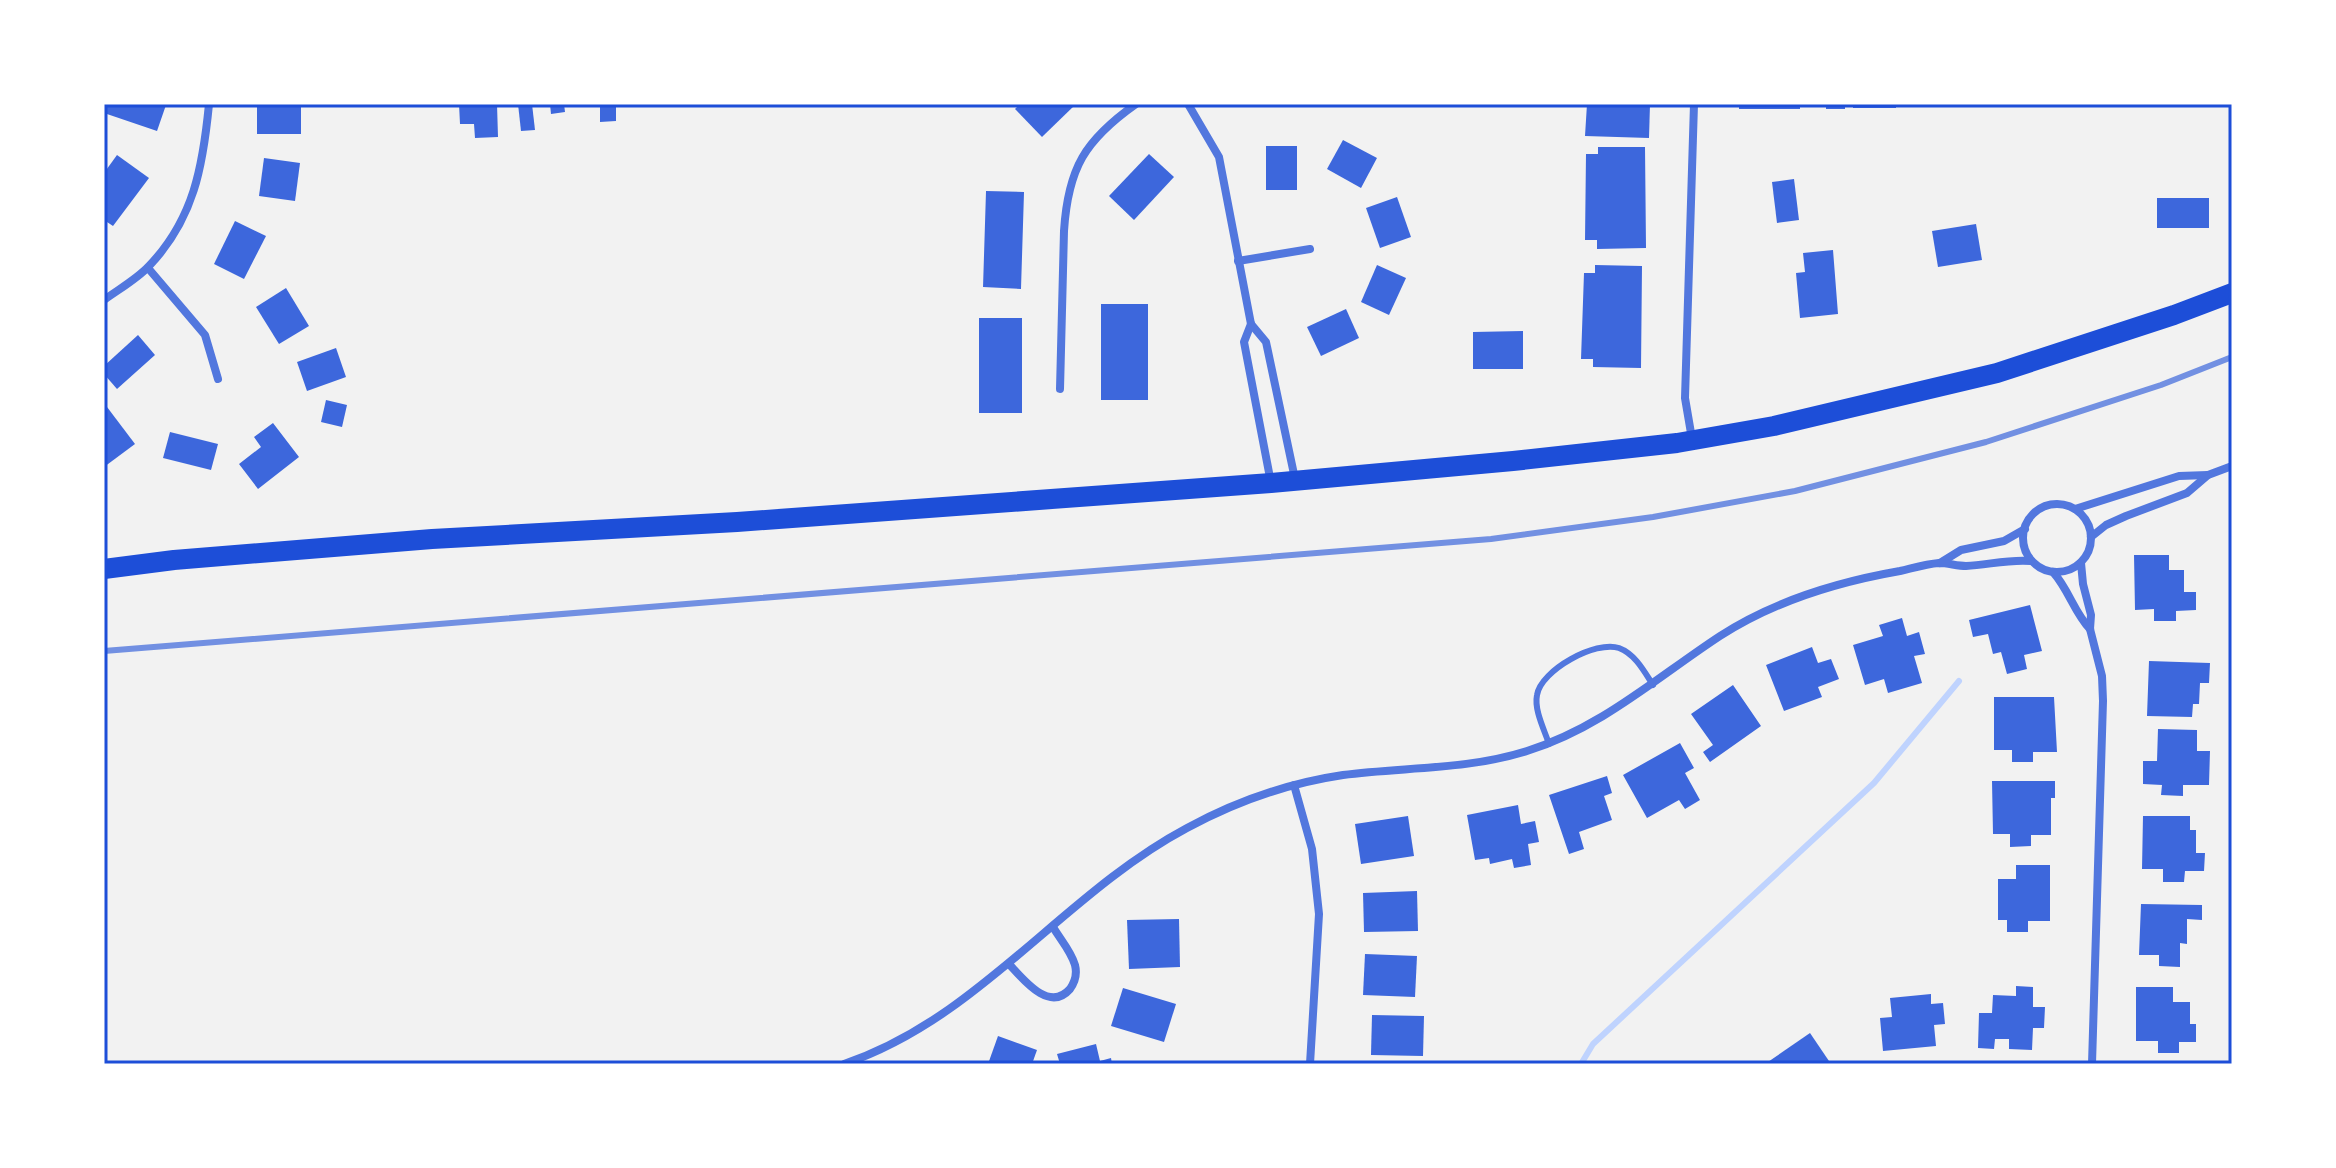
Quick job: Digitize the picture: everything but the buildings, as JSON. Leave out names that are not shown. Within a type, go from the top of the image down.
[{"type":"main road","points":[[104,569],[174,560],[432,539],[753,521],[1271,483],[1692,441],[1774,426],[1997,373],[2074,350],[2232,293]]},
{"type":"street","points":[[104,300],[148,268],[191,204],[199,175],[209,104]]},
{"type":"street","points":[[1060,389],[1065,206],[1072,177],[1086,151],[1107,125],[1136,104]]},
{"type":"street","points":[[1188,104],[1219,157],[1251,324],[1266,342],[1295,481]]},
{"type":"street","points":[[1692,441],[1685,398],[1694,104]]},
{"type":"street","points":[[1238,261],[1310,249]]},
{"type":"street","points":[[148,268],[205,335],[218,379]]},
{"type":"street","points":[[1251,324],[1244,342],[1271,483]]},
{"type":"street","points":[[1939,563],[1961,550],[2004,541],[2025,529],[2036,512],[2045,507],[2055,505],[2075,509],[2179,476],[2208,475],[2232,466]]},
{"type":"street","points":[[2091,537],[2116,521],[2187,493],[2208,475]]},
{"type":"street","points":[[2053,572],[2068,571],[2081,563],[2091,546],[2083,516],[2075,509]]},
{"type":"street","points":[[2025,529],[2024,546],[2031,561]]},
{"type":"street","points":[[844,1064],[872,1053],[958,1004],[1118,871],[1186,828],[1224,809],[1294,785],[1342,775],[1466,765],[1549,744],[1598,721],[1723,634],[1805,594],[1874,575],[1939,563],[1965,566],[2004,559],[2031,561],[2053,572],[2090,629]]},
{"type":"street","points":[[2081,563],[2091,615],[2090,629],[2100,665],[2103,701],[2092,1064]]},
{"type":"street","points":[[1294,785],[1312,849],[1319,914],[1310,1064]]},
{"type":"street","points":[[1009,964],[1033,989],[1045,996],[1067,992],[1073,985],[1075,966],[1053,927]]},
{"type":"lane","points":[[1549,744],[1537,705],[1541,683],[1550,673],[1590,649],[1604,646],[1628,653],[1653,685]]},
{"type":"waterway","points":[[1581,1064],[1593,1044],[1874,783],[1959,681]]},
{"type":"railway","points":[[104,651],[1491,539],[1653,517],[1795,491],[1986,442],[2161,385],[2232,357]]}]
